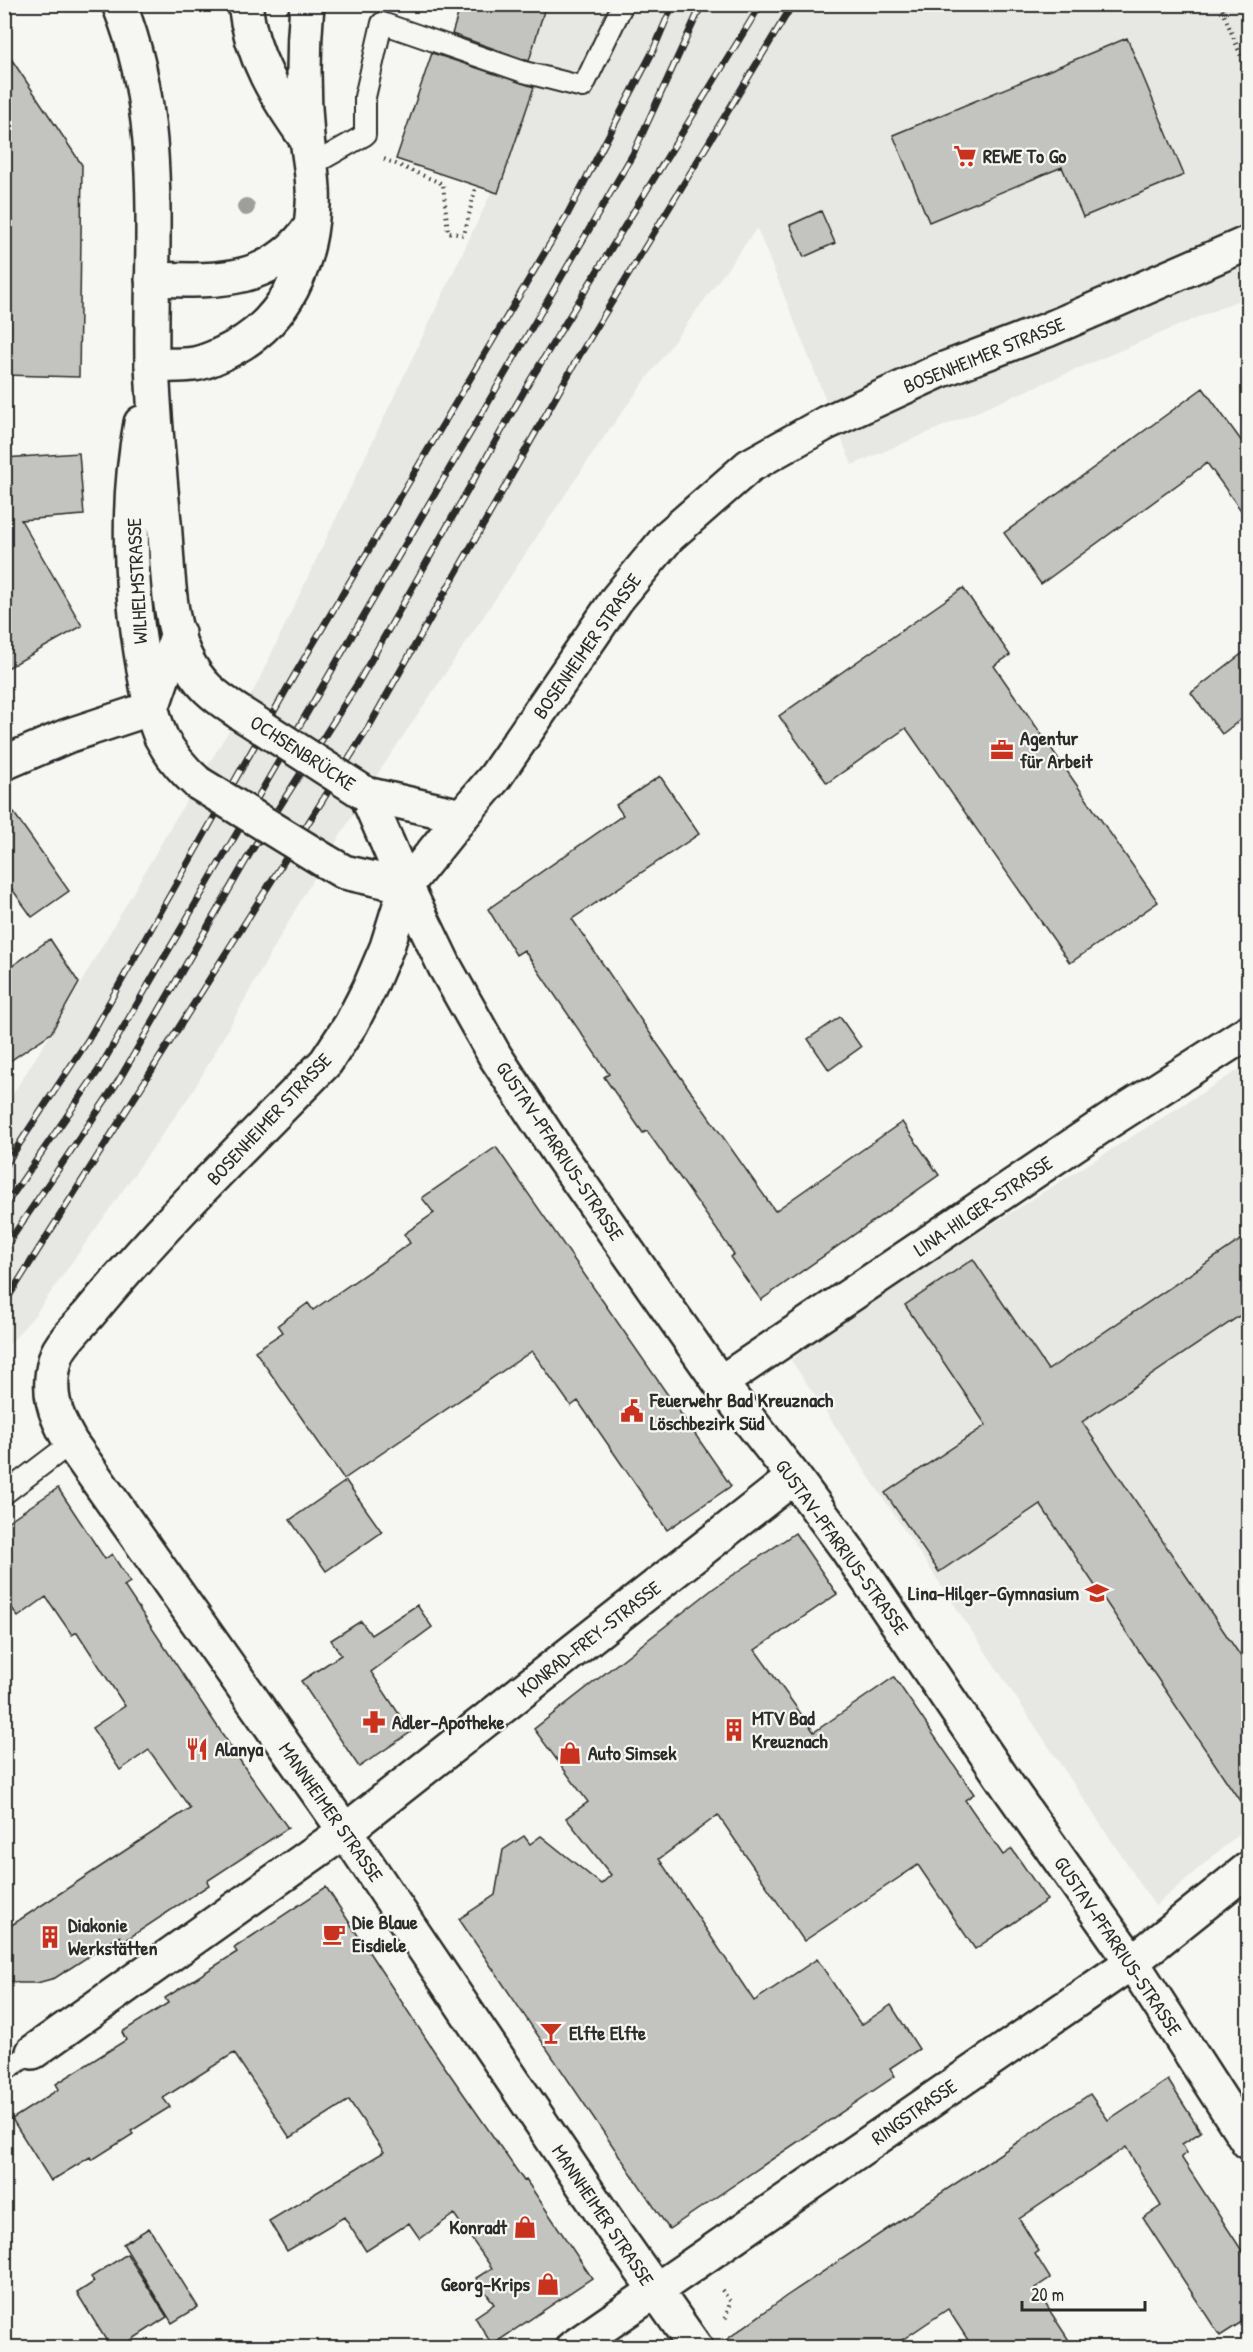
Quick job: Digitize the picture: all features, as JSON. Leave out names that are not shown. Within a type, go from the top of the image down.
[{"type":"street","name":"WILHELMSTRASSE","points":[[119,4],[135,53],[145,97],[151,141],[152,365],[169,573],[178,633],[183,653],[193,672],[207,690],[240,713]]},
{"type":"street","points":[[152,365],[194,364],[245,342],[267,323],[285,302],[298,278],[308,252],[314,186],[304,83],[306,16]]},
{"type":"street","points":[[246,17],[255,36],[277,41],[289,38],[306,16]]},
{"type":"street","points":[[246,17],[268,81],[310,152]]},
{"type":"street","points":[[152,279],[238,278],[272,265],[299,244],[312,225]]},
{"type":"street","name":"BOSENHEIMER STRASSE","points":[[121,1275],[326,1062],[351,1024],[369,989],[387,947],[406,886],[495,777],[625,590],[669,536],[748,465],[826,423],[939,371],[1047,330],[1248,243]]},
{"type":"street","name":"WILHELMSTRASSE","points":[[152,365],[140,430],[133,494],[132,560],[139,639],[152,708],[160,734],[178,766],[198,783],[344,872],[406,886]]},
{"type":"street","points":[[4,763],[67,736],[152,708],[178,633]]},
{"type":"street","name":"OCHSENBRÜCKE","points":[[240,713],[366,794]]},
{"type":"street","points":[[366,794],[462,816]]},
{"type":"street","points":[[366,794],[406,886]]},
{"type":"street","name":"GUSTAV-PFARRIUS-STRASSE","points":[[406,886],[445,968],[495,1056],[558,1152],[720,1383],[846,1549],[1132,1962],[1248,2142]]},
{"type":"street","name":"LINA-HILGER-STRASSE","points":[[720,1383],[1109,1121],[1245,1034]]},
{"type":"street","name":"MANNHEIMER STRASSE","points":[[121,1275],[56,1354],[51,1381],[56,1418],[71,1443],[345,1831],[618,2237],[696,2348]]},
{"type":"street","name":"KONRAD-FREY-STRASSE","points":[[33,2052],[345,1831],[794,1478]]},
{"type":"street","name":"RINGSTRASSE","points":[[572,2348],[1132,1962],[1248,1869]]},
{"type":"lane","points":[[310,152],[365,135],[365,97],[382,23],[524,72],[583,87],[622,4]]},
{"type":"lane","points":[[4,1494],[71,1443]]},
{"type":"lane","points":[[4,2071],[33,2052]]},
{"type":"path","points":[[1220,4],[1248,74]]},
{"type":"path","points":[[380,158],[444,184],[447,232],[464,235],[476,186]]},
{"type":"shaded area","points":[[546,5],[1248,5],[1248,296],[852,465],[757,228],[606,434],[379,772],[302,898],[193,1091],[34,1316],[5,1349],[5,1106],[59,1021],[174,821],[255,688],[492,191],[499,193],[534,86],[521,82]]},
{"type":"shaded area","name":"Lina-Hilger-Gymnasium","points":[[1248,1064],[1248,1826],[1155,1906],[791,1360],[870,1301]]},
{"type":"building","points":[[461,4],[546,4],[529,61],[452,34]]},
{"type":"building","points":[[1127,38],[1184,175],[1083,217],[1062,167],[929,222],[893,135]]},
{"type":"building","points":[[4,48],[82,165],[79,377],[4,375]]},
{"type":"building","points":[[432,53],[534,87],[498,193],[396,159]]},
{"type":"building","points":[[821,211],[835,243],[804,257],[790,225]]},
{"type":"building","points":[[1203,388],[1248,450],[1248,520],[1207,463],[1041,584],[1004,533]]},
{"type":"building","points":[[79,453],[84,515],[21,520],[82,626],[4,670],[4,458]]},
{"type":"building","points":[[963,588],[1010,655],[994,666],[1158,902],[1070,963],[906,728],[827,783],[779,716]]},
{"type":"building","points":[[1248,649],[1248,714],[1222,734],[1191,693]]},
{"type":"building","points":[[660,776],[699,834],[572,919],[656,1042],[775,1211],[902,1122],[939,1175],[761,1300],[730,1257],[734,1254],[647,1131],[643,1133],[604,1077],[609,1074],[524,950],[516,955],[488,909],[623,815],[616,805]]},
{"type":"building","points":[[4,799],[69,891],[32,917],[4,878]]},
{"type":"building","points":[[50,939],[79,983],[51,1033],[4,1065],[4,972]]},
{"type":"building","points":[[840,1017],[861,1047],[829,1070],[808,1039]]},
{"type":"building","points":[[496,1147],[731,1486],[667,1530],[578,1401],[571,1406],[532,1351],[344,1479],[255,1351],[283,1332],[278,1325],[308,1303],[313,1310],[410,1243],[404,1234],[434,1213],[422,1198]]},
{"type":"building","points":[[1248,1235],[1248,1310],[1082,1422],[1248,1667],[1248,1813],[1040,1504],[939,1572],[885,1493],[986,1425],[905,1305],[973,1259],[1048,1370]]},
{"type":"building","points":[[346,1481],[382,1532],[326,1571],[290,1520]]},
{"type":"building","points":[[58,1488],[105,1559],[112,1554],[130,1582],[124,1586],[247,1771],[288,1828],[207,1881],[209,1885],[123,1942],[120,1936],[55,1978],[37,1983],[19,1983],[4,1980],[4,1930],[190,1808],[149,1750],[120,1770],[92,1728],[125,1706],[77,1632],[72,1635],[46,1597],[18,1617],[4,1596],[4,1524]]},
{"type":"building","points":[[795,1533],[837,1594],[755,1650],[814,1732],[894,1677],[974,1794],[965,1800],[1003,1855],[1012,1849],[1047,1900],[975,1949],[918,1865],[804,1941],[718,1815],[659,1859],[754,2001],[817,1959],[861,2025],[891,2005],[919,2049],[890,2068],[895,2076],[669,2229],[459,1919],[495,1895],[503,1850],[524,1836],[530,1844],[541,1836],[601,1884],[611,1875],[566,1818],[588,1802],[534,1729],[714,1588]]},
{"type":"building","points":[[417,1605],[432,1627],[371,1672],[411,1732],[359,1767],[301,1681],[341,1655],[331,1640],[361,1621],[371,1635]]},
{"type":"building","points":[[326,1887],[440,2060],[524,2181],[526,2180],[592,2278],[492,2345],[475,2317],[494,2304],[476,2278],[492,2268],[454,2214],[420,2239],[409,2223],[366,2251],[344,2217],[287,2251],[269,2221],[384,2152],[349,2100],[290,2138],[234,2053],[163,2098],[170,2107],[131,2131],[133,2134],[92,2160],[90,2157],[51,2181],[12,2119],[59,2089],[56,2084],[126,2040],[122,2032],[168,2003],[165,1998],[237,1952],[234,1948]]},
{"type":"building","points":[[1168,2080],[1201,2132],[1182,2144],[1187,2153],[1181,2157],[1248,2260],[1248,2318],[1220,2336],[1143,2218],[1161,2206],[1126,2147],[1019,2219],[1039,2251],[1035,2254],[1050,2278],[1035,2288],[1074,2348],[973,2348],[948,2309],[890,2348],[715,2348],[785,2297],[1090,2094],[1108,2120]]},
{"type":"building","points":[[149,2228],[198,2307],[172,2323],[123,2244]]},
{"type":"building","points":[[127,2254],[167,2317],[119,2348],[111,2348],[77,2293],[94,2282],[91,2277]]},
{"type":"railway","points":[[4,1167],[88,1040],[294,676],[567,215],[653,51],[673,4]]},
{"type":"railway","points":[[4,1207],[98,1071],[633,154],[702,4]]},
{"type":"railway","points":[[4,1249],[119,1080],[252,850],[358,683],[531,379],[761,4]]},
{"type":"railway","points":[[4,1304],[367,730],[579,356],[793,4]]},
{"type":"place","name":"REWE To Go","points":[[965,156]]},
{"type":"place","name":"Agentur für Arbeit","points":[[1002,750]]},
{"type":"place","name":"Feuerwehr Bad Kreuznach Löschbezirk Süd","points":[[632,1411]]},
{"type":"place","name":"Lina-Hilger-Gymnasium","points":[[1097,1593]]},
{"type":"place","name":"Adler-Apotheke","points":[[374,1722]]},
{"type":"place","name":"MTV Bad Kreuznach","points":[[734,1730]]},
{"type":"place","name":"Alanya","points":[[197,1749]]},
{"type":"place","name":"Auto Simsek","points":[[570,1753]]},
{"type":"place","name":"Die Blaue Eisdiele","points":[[334,1934]]},
{"type":"place","name":"Diakonie Werkstätten","points":[[50,1937]]},
{"type":"place","name":"Elfte Elfte","points":[[551,2033]]},
{"type":"place","name":"Konradt","points":[[525,2227]]},
{"type":"place","name":"Georg-Krips","points":[[548,2284]]}]
